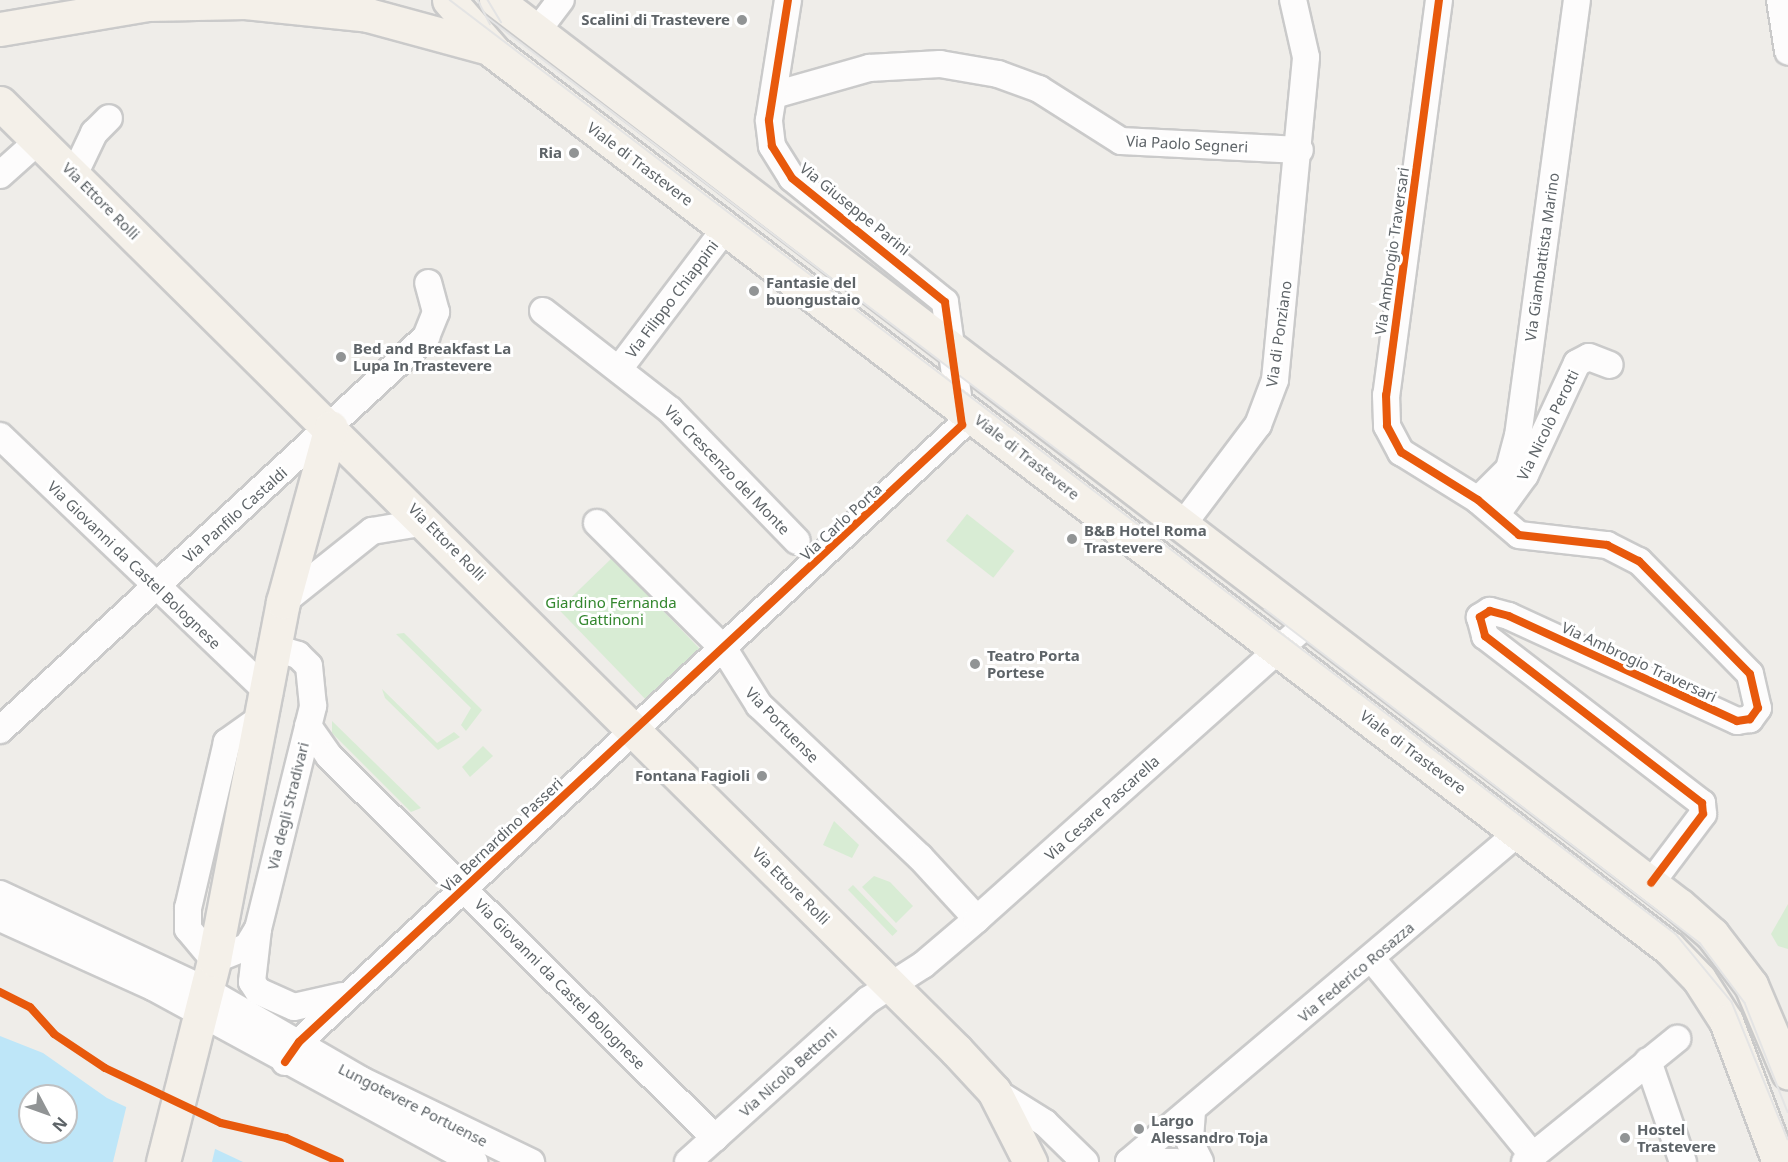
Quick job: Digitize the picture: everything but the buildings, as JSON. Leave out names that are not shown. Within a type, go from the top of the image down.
[{"type":"main road","points":[[2,29],[182,2],[343,5],[386,0]]},
{"type":"main road","points":[[448,0],[490,49]]},
{"type":"main road","points":[[343,5],[490,49]]},
{"type":"main road","points":[[503,9],[1651,883],[1712,934],[1738,966],[1759,999],[1788,1072]]},
{"type":"main road","name":"Viale di Trastevere","points":[[490,49],[1654,934],[1699,979],[1732,1034],[1779,1162]]},
{"type":"main road","name":"Via Ettore Rolli","points":[[0,103],[331,427],[890,986]]},
{"type":"main road","points":[[163,1162],[206,989],[267,704],[283,602],[331,427]]},
{"type":"main road","points":[[890,986],[994,1091],[1030,1162]]},
{"type":"street","points":[[490,49],[503,9],[561,0]]},
{"type":"street","name":"Via Giuseppe Parini","points":[[788,0],[770,140],[784,168],[939,295],[951,320],[955,354]]},
{"type":"street","name":"Via di Ponziano","points":[[1181,527],[1258,425],[1270,397],[1300,150],[1305,45],[1293,0]]},
{"type":"street","name":"Via Ambrogio Traversari","points":[[1439,0],[1384,414],[1401,452],[1487,507],[1523,536],[1607,545],[1632,556],[1738,658],[1753,680],[1756,712],[1737,721],[1514,618],[1490,611],[1480,617],[1485,636],[1702,803],[1703,814],[1651,883]]},
{"type":"street","name":"Via Giambattista Marino","points":[[1487,507],[1509,469],[1518,436],[1577,0]]},
{"type":"street","points":[[1780,0],[1788,51]]},
{"type":"street","name":"Via Paolo Segneri","points":[[774,95],[869,68],[940,64],[998,74],[1039,89],[1121,141],[1300,150]]},
{"type":"street","points":[[74,175],[93,133],[109,118]]},
{"type":"street","points":[[0,175],[38,141]]},
{"type":"street","name":"Via Filippo Chiappini","points":[[619,369],[726,229]]},
{"type":"street","name":"Via Panfilo Castaldi","points":[[0,730],[331,427],[433,329],[436,312],[428,283]]},
{"type":"street","name":"Via Crescenzo del Monte","points":[[543,311],[619,369],[686,425],[797,541]]},
{"type":"street","name":"Viale di Trastevere","points":[[955,354],[963,408]]},
{"type":"street","name":"Via Nicolò Perotti","points":[[1487,507],[1525,475],[1577,363],[1589,357],[1610,365]]},
{"type":"street","name":"Via Carlo Porta","points":[[724,649],[958,430],[963,408]]},
{"type":"street","name":"Via Giovanni da Castel Bolognese","points":[[0,436],[157,586],[267,704]]},
{"type":"street","points":[[283,602],[366,534],[393,524],[426,522]]},
{"type":"street","name":"Via Portuense","points":[[597,523],[724,649],[759,705],[920,857],[977,919]]},
{"type":"street","name":"Via Cesare Pascarella","points":[[890,986],[977,919],[1309,622]]},
{"type":"street","name":"Via degli Stradivari","points":[[206,989],[247,946],[258,928],[308,726],[315,691],[311,671],[298,655],[275,648]]},
{"type":"street","name":"Via Bernardino Passeri","points":[[292,1052],[354,990],[724,649]]},
{"type":"street","name":"Via Giovanni da Castel Bolognese","points":[[308,726],[320,746],[715,1138]]},
{"type":"street","name":"Via Federico Rosazza","points":[[1129,1162],[1372,959],[1519,832]]},
{"type":"street","points":[[0,894],[206,989]]},
{"type":"street","points":[[0,918],[153,987],[206,989]]},
{"type":"street","points":[[258,928],[252,982],[263,994],[303,1007],[354,990]]},
{"type":"street","points":[[1372,959],[1529,1159],[1677,1039]]},
{"type":"street","name":"Via Nicolò Bettoni","points":[[688,1162],[890,986]]},
{"type":"street","name":"Lungotevere Portuense","points":[[206,989],[292,1052],[474,1162]]},
{"type":"street","name":"Lungotevere Portuense","points":[[292,1052],[361,1080],[531,1162]]},
{"type":"street","points":[[1648,1061],[1683,1162]]},
{"type":"street","points":[[994,1091],[1045,1123],[1079,1158]]},
{"type":"street","points":[[1192,1111],[1190,1142],[1200,1162]]},
{"type":"street","points":[[1129,1162],[1176,1162]]},
{"type":"green space","points":[[967,514],[1014,551],[993,578],[946,541]]},
{"type":"green space","name":"Giardino Fernanda Gattinoni","points":[[612,558],[702,651],[648,702],[559,609]]},
{"type":"green space","points":[[404,633],[482,710],[466,731],[461,725],[471,708],[396,634]]},
{"type":"green space","points":[[382,689],[437,743],[454,732],[460,737],[438,750],[385,698]]},
{"type":"green space","points":[[332,721],[421,808],[411,812],[332,733]]},
{"type":"green space","points":[[483,746],[493,756],[470,777],[462,767]]},
{"type":"green space","points":[[834,821],[859,845],[852,858],[823,845]]},
{"type":"green space","points":[[874,876],[890,882],[913,906],[896,923],[862,887]]},
{"type":"green space","points":[[853,885],[897,931],[892,936],[848,890]]},
{"type":"green space","points":[[1788,904],[1788,949],[1778,946],[1771,934]]},
{"type":"water","points":[[0,1036],[43,1053],[107,1098],[243,1162],[0,1162]]},
{"type":"pier","points":[[127,1104],[216,1145],[212,1162],[113,1162]]},
{"type":"tram line","points":[[450,0],[1676,934],[1732,1002],[1788,1139]]},
{"type":"tram line","points":[[478,0],[490,24]]},
{"type":"tram line","points":[[488,0],[501,22]]},
{"type":"tram line","points":[[487,17],[1079,466]]},
{"type":"tram line","points":[[1265,609],[1700,943],[1745,1003],[1788,1112]]},
{"type":"cycle path","points":[[285,1062],[299,1042],[962,425],[945,302],[792,178],[772,146],[769,120],[788,0]]},
{"type":"cycle path","points":[[1439,0],[1386,395],[1387,426],[1401,452],[1478,500],[1519,535],[1607,545],[1639,561],[1750,674],[1758,708],[1750,719],[1737,721],[1509,616],[1490,611],[1480,617],[1485,636],[1702,803],[1703,814],[1651,883]]},
{"type":"cycle path","points":[[0,992],[30,1007],[54,1034],[105,1068],[221,1123],[286,1138],[340,1162]]},
{"type":"place","name":"Scalini di Trastevere","points":[[742,20]]},
{"type":"place","name":"Ria","points":[[574,153]]},
{"type":"place","name":"Fantasie del buongustaio","points":[[754,291]]},
{"type":"place","name":"Bed and Breakfast La Lupa In Trastevere","points":[[341,357]]},
{"type":"place","name":"B&B Hotel Roma Trastevere","points":[[1072,539]]},
{"type":"place","name":"Teatro Porta Portese","points":[[975,664]]},
{"type":"place","name":"Fontana Fagioli","points":[[762,776]]},
{"type":"place","name":"Largo Alessandro Toja","points":[[1139,1129]]},
{"type":"place","name":"Hostel Trastevere","points":[[1625,1138]]}]
